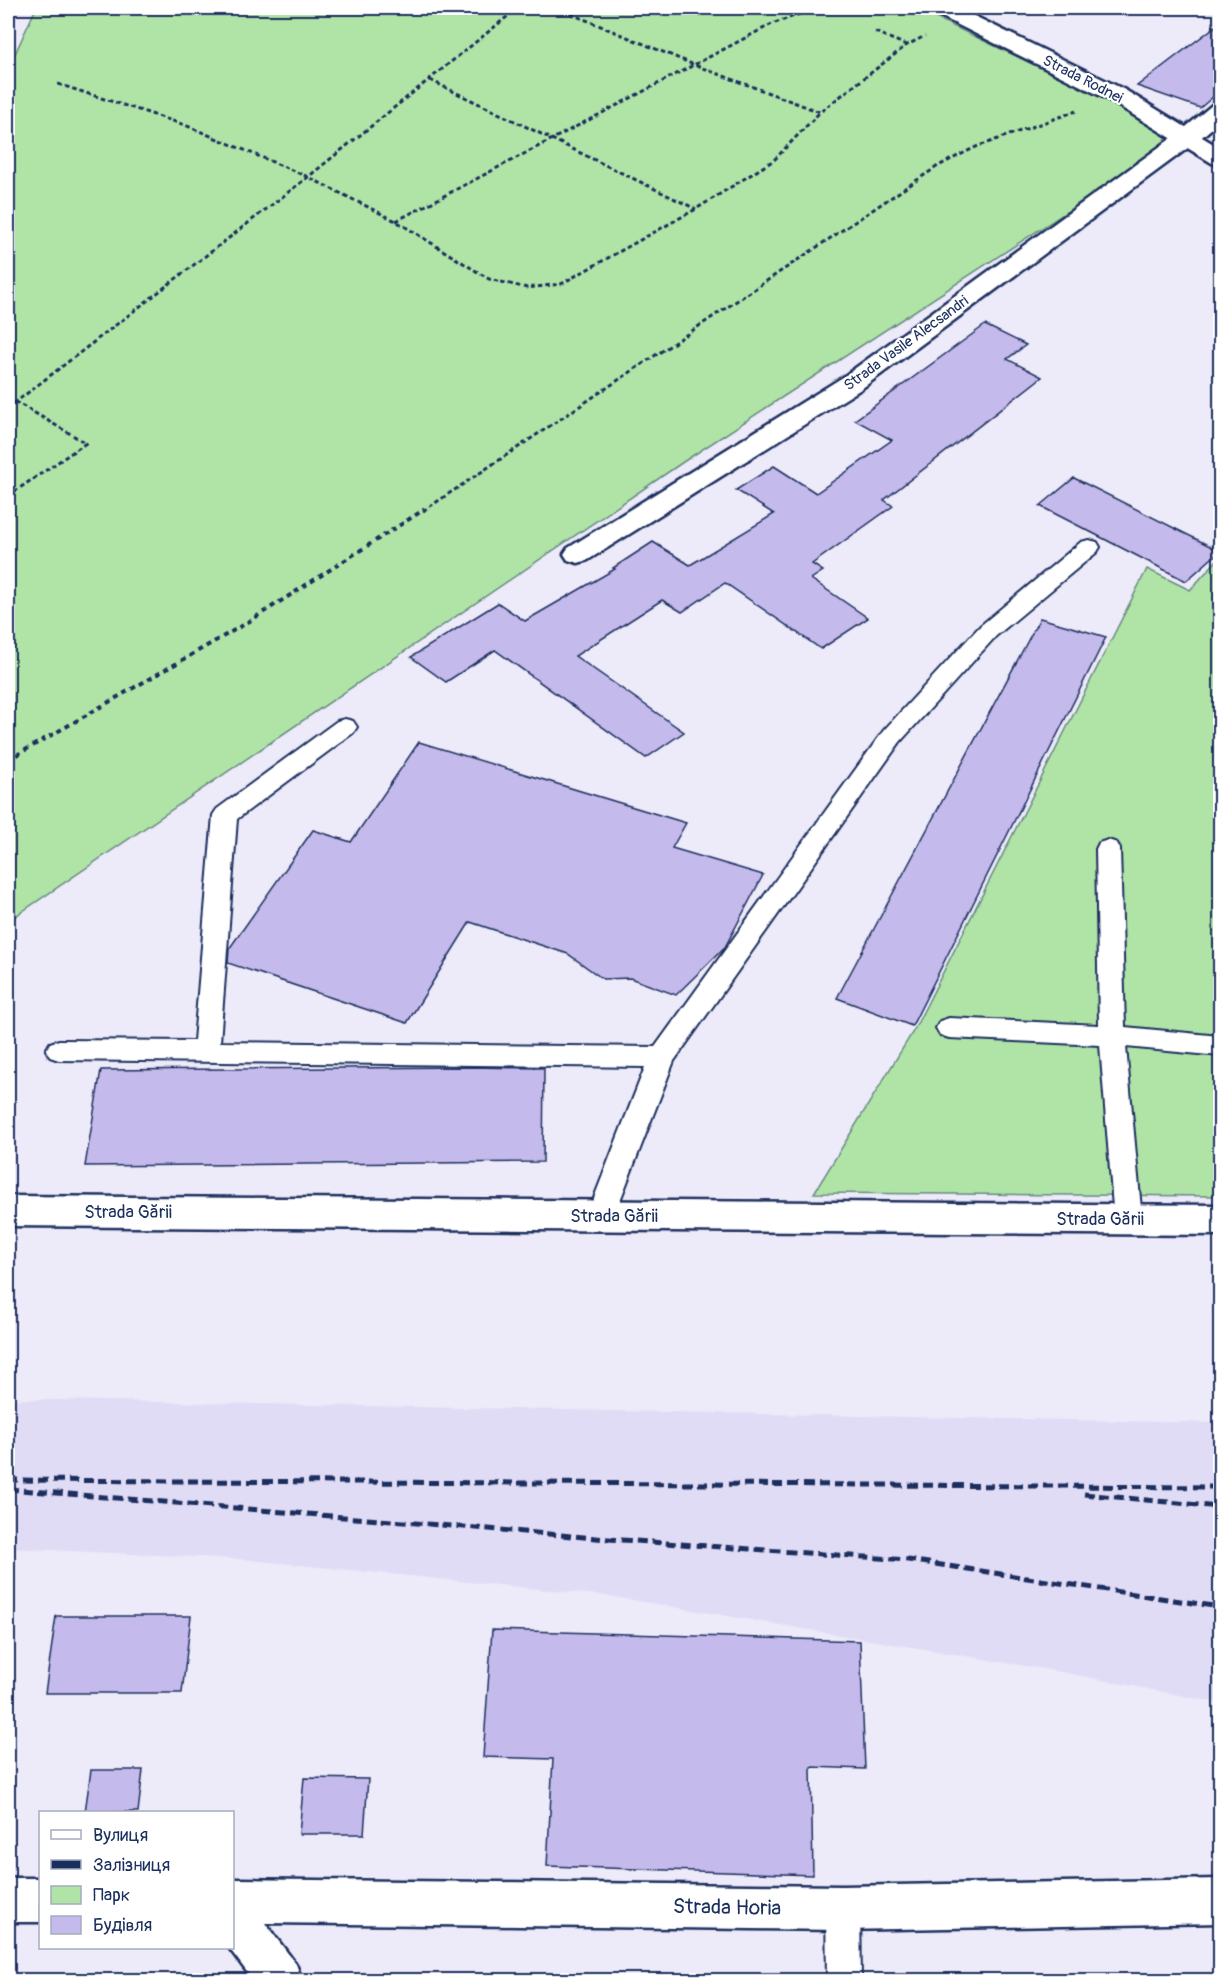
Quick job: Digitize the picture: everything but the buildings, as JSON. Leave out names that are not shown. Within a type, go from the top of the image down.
[{"type":"street","name":"Strada Rodnei","points":[[951,12],[1117,95],[1221,158]]},
{"type":"street","name":"Strada Vasile Alecsandri","points":[[578,554],[852,383],[1188,137],[1221,110]]},
{"type":"street","name":"Strada Gării","points":[[8,1211],[1221,1220]]},
{"type":"street","points":[[8,1900],[39,1900]]},
{"type":"street","name":"Strada Horia","points":[[234,1901],[843,1908],[1221,1901]]},
{"type":"street","points":[[234,1918],[280,1980]]},
{"type":"lane","points":[[601,1216],[662,1057],[892,736],[988,631],[1089,547]]},
{"type":"lane","points":[[206,1052],[225,815],[345,727]]},
{"type":"lane","points":[[1108,849],[1112,1036],[1128,1220]]},
{"type":"lane","points":[[948,1028],[1112,1036],[1221,1046]]},
{"type":"lane","points":[[59,1050],[662,1057]]},
{"type":"lane","points":[[843,1908],[844,1980]]},
{"type":"path","points":[[8,408],[308,177],[518,8]]},
{"type":"path","points":[[557,8],[697,66],[820,112]]},
{"type":"path","points":[[396,221],[697,66],[772,24],[817,8]]},
{"type":"path","points":[[58,84],[185,125],[308,177],[396,221],[489,279],[526,288],[561,284],[696,209],[774,160],[820,112],[951,12]]},
{"type":"path","points":[[875,32],[907,45]]},
{"type":"path","points":[[430,80],[696,209]]},
{"type":"path","points":[[8,760],[245,624],[460,487],[938,166],[976,147],[1117,95]]},
{"type":"path","points":[[8,496],[86,443],[16,402]]},
{"type":"shaded area","points":[[8,1399],[1220,1423],[1220,1703],[1061,1672],[608,1596],[240,1559],[8,1548]]},
{"type":"green space","points":[[36,8],[915,8],[1183,136],[686,460],[8,921],[8,69]]},
{"type":"green space","points":[[1220,557],[1220,1196],[814,1193],[914,1030],[1147,569],[1190,590]]},
{"type":"railway","points":[[8,1480],[1220,1487]]},
{"type":"railway","points":[[8,1489],[608,1539],[908,1560],[1220,1607]]},
{"type":"railway","points":[[1084,1494],[1220,1507]]}]
